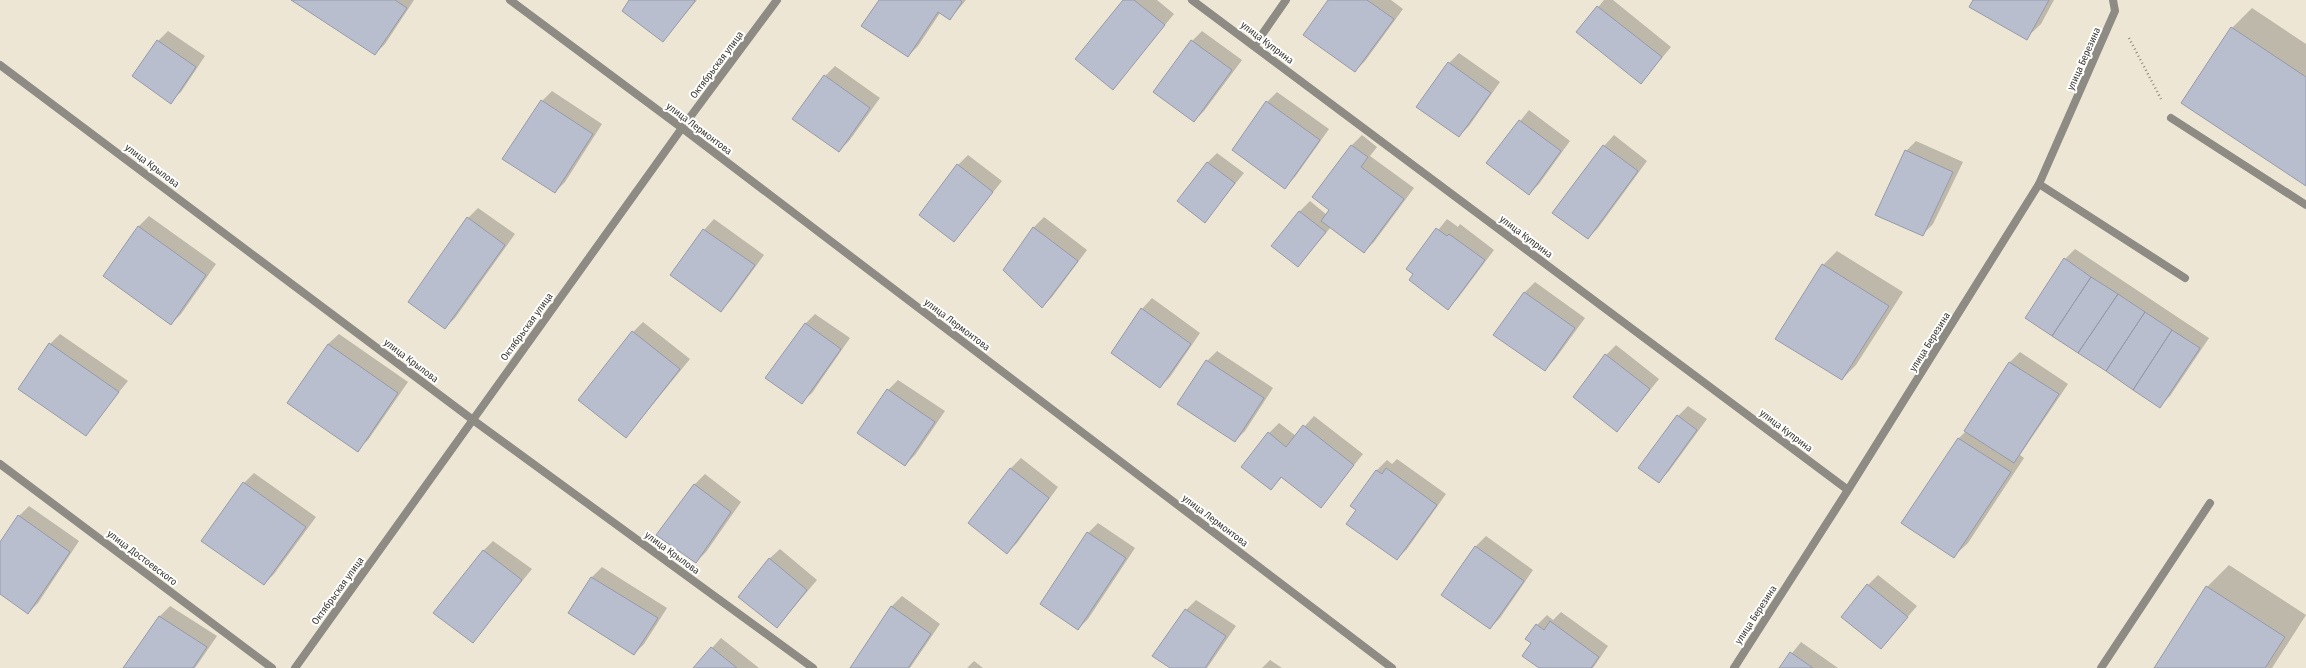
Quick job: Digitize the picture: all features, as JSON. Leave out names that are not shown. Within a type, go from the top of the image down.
[{"type":"street","name":"улица Лермонтова","points":[[510,0],[682,128],[1392,668]]},
{"type":"street","name":"Октябрьская улица","points":[[295,668],[682,128],[777,0]]},
{"type":"street","name":"улица Куприна","points":[[1192,0],[1848,490]]},
{"type":"street","points":[[1254,46],[1286,0]]},
{"type":"street","points":[[2113,0],[2116,11]]},
{"type":"street","name":"улица Березина","points":[[1734,668],[1848,490],[2039,184],[2116,11]]},
{"type":"street","name":"улица Крылова","points":[[0,65],[473,420],[813,668]]},
{"type":"street","points":[[2171,118],[2306,205]]},
{"type":"street","points":[[2039,184],[2186,278]]},
{"type":"street","name":"улица Достоевского","points":[[0,464],[272,668]]},
{"type":"street","points":[[2102,668],[2210,504]]},
{"type":"path","points":[[2116,11],[2171,118]]},
{"type":"building","points":[[291,0],[395,0],[407,8],[375,55]]},
{"type":"building","points":[[629,0],[695,1],[663,42],[622,11]]},
{"type":"building","points":[[879,0],[960,0],[962,2],[950,20],[938,12],[908,57],[861,26]]},
{"type":"building","points":[[1123,0],[1134,0],[1165,25],[1113,90],[1075,59]]},
{"type":"building","points":[[1328,0],[1367,0],[1394,19],[1355,72],[1303,35]]},
{"type":"building","points":[[1973,0],[2049,0],[2027,40],[1969,7]]},
{"type":"building","points":[[1597,6],[1662,57],[1641,84],[1576,32]]},
{"type":"building","points":[[2231,27],[2306,77],[2306,186],[2181,103]]},
{"type":"building","points":[[157,40],[196,67],[171,104],[132,76]]},
{"type":"building","points":[[1191,40],[1232,70],[1194,122],[1153,92]]},
{"type":"building","points":[[1448,62],[1491,93],[1459,137],[1416,107]]},
{"type":"building","points":[[824,75],[870,108],[839,152],[792,119]]},
{"type":"building","points":[[541,100],[593,134],[555,193],[502,159]]},
{"type":"building","points":[[1266,101],[1320,140],[1285,189],[1232,150]]},
{"type":"building","points":[[1519,120],[1561,151],[1529,195],[1486,163]]},
{"type":"building","points":[[1351,145],[1368,157],[1361,167],[1404,199],[1364,253],[1321,221],[1329,210],[1312,197]]},
{"type":"building","points":[[1603,145],[1638,171],[1588,239],[1552,213]]},
{"type":"building","points":[[1905,150],[1953,172],[1923,236],[1875,215]]},
{"type":"building","points":[[1207,162],[1235,183],[1205,223],[1177,201]]},
{"type":"building","points":[[957,164],[993,192],[954,242],[919,215]]},
{"type":"building","points":[[1299,211],[1326,232],[1298,267],[1271,246]]},
{"type":"building","points":[[467,217],[505,245],[445,329],[408,302]]},
{"type":"building","points":[[138,226],[206,275],[171,325],[103,276]]},
{"type":"building","points":[[1033,227],[1078,261],[1042,308],[1003,270]]},
{"type":"building","points":[[1436,228],[1447,236],[1449,234],[1485,260],[1448,310],[1409,280],[1413,274],[1406,269]]},
{"type":"building","points":[[703,229],[755,265],[721,312],[670,275]]},
{"type":"building","points":[[2064,258],[2091,277],[2052,336],[2025,318]]},
{"type":"building","points":[[1822,264],[1889,306],[1842,380],[1775,339]]},
{"type":"building","points":[[2091,277],[2118,294],[2078,353],[2052,336]]},
{"type":"building","points":[[1524,292],[1575,328],[1545,371],[1493,335]]},
{"type":"building","points":[[2118,294],[2145,312],[2106,371],[2078,353]]},
{"type":"building","points":[[1141,308],[1191,344],[1160,388],[1111,353]]},
{"type":"building","points":[[2145,312],[2172,330],[2133,390],[2106,371]]},
{"type":"building","points":[[805,323],[841,349],[802,404],[765,378]]},
{"type":"building","points":[[2172,330],[2200,348],[2160,408],[2133,390]]},
{"type":"building","points":[[632,331],[680,369],[626,438],[578,400]]},
{"type":"building","points":[[49,343],[119,392],[86,436],[18,389]]},
{"type":"building","points":[[328,344],[398,393],[358,452],[287,403]]},
{"type":"building","points":[[1605,354],[1650,389],[1617,432],[1573,397]]},
{"type":"building","points":[[1206,360],[1264,398],[1235,442],[1177,404]]},
{"type":"building","points":[[2009,362],[2059,394],[2014,463],[1964,431]]},
{"type":"building","points":[[887,389],[935,422],[905,466],[857,433]]},
{"type":"building","points":[[1677,415],[1697,430],[1659,483],[1638,468]]},
{"type":"building","points":[[1303,425],[1354,465],[1321,508],[1281,477],[1271,490],[1241,467],[1268,432],[1286,447]]},
{"type":"building","points":[[1958,438],[2011,472],[1954,558],[1901,523]]},
{"type":"building","points":[[1010,468],[1049,498],[1007,554],[968,523]]},
{"type":"building","points":[[1386,468],[1437,505],[1397,560],[1346,524],[1356,510],[1350,506],[1376,470],[1382,474]]},
{"type":"building","points":[[243,482],[306,527],[264,585],[201,541]]},
{"type":"building","points":[[694,484],[731,512],[696,563],[656,535]]},
{"type":"building","points":[[18,515],[70,552],[28,614],[0,594],[0,542]]},
{"type":"building","points":[[1087,532],[1126,558],[1078,630],[1040,604]]},
{"type":"building","points":[[1475,546],[1524,581],[1490,629],[1441,595]]},
{"type":"building","points":[[483,550],[522,580],[473,643],[433,613]]},
{"type":"building","points":[[769,558],[807,590],[777,628],[738,597]]},
{"type":"building","points":[[591,577],[658,618],[634,655],[568,613]]},
{"type":"building","points":[[1867,584],[1908,617],[1881,649],[1841,617]]},
{"type":"building","points":[[2206,586],[2285,637],[2265,668],[2154,668]]},
{"type":"building","points":[[891,606],[931,634],[908,668],[850,668]]},
{"type":"building","points":[[1185,609],[1226,636],[1205,668],[1170,668],[1152,656]]},
{"type":"building","points":[[159,616],[207,647],[193,668],[123,668]]},
{"type":"building","points":[[1550,621],[1599,657],[1591,668],[1539,668],[1522,656],[1531,643],[1525,639],[1536,624],[1544,630]]},
{"type":"building","points":[[711,647],[737,668],[693,668]]},
{"type":"building","points":[[1790,652],[1813,668],[1779,668]]}]
